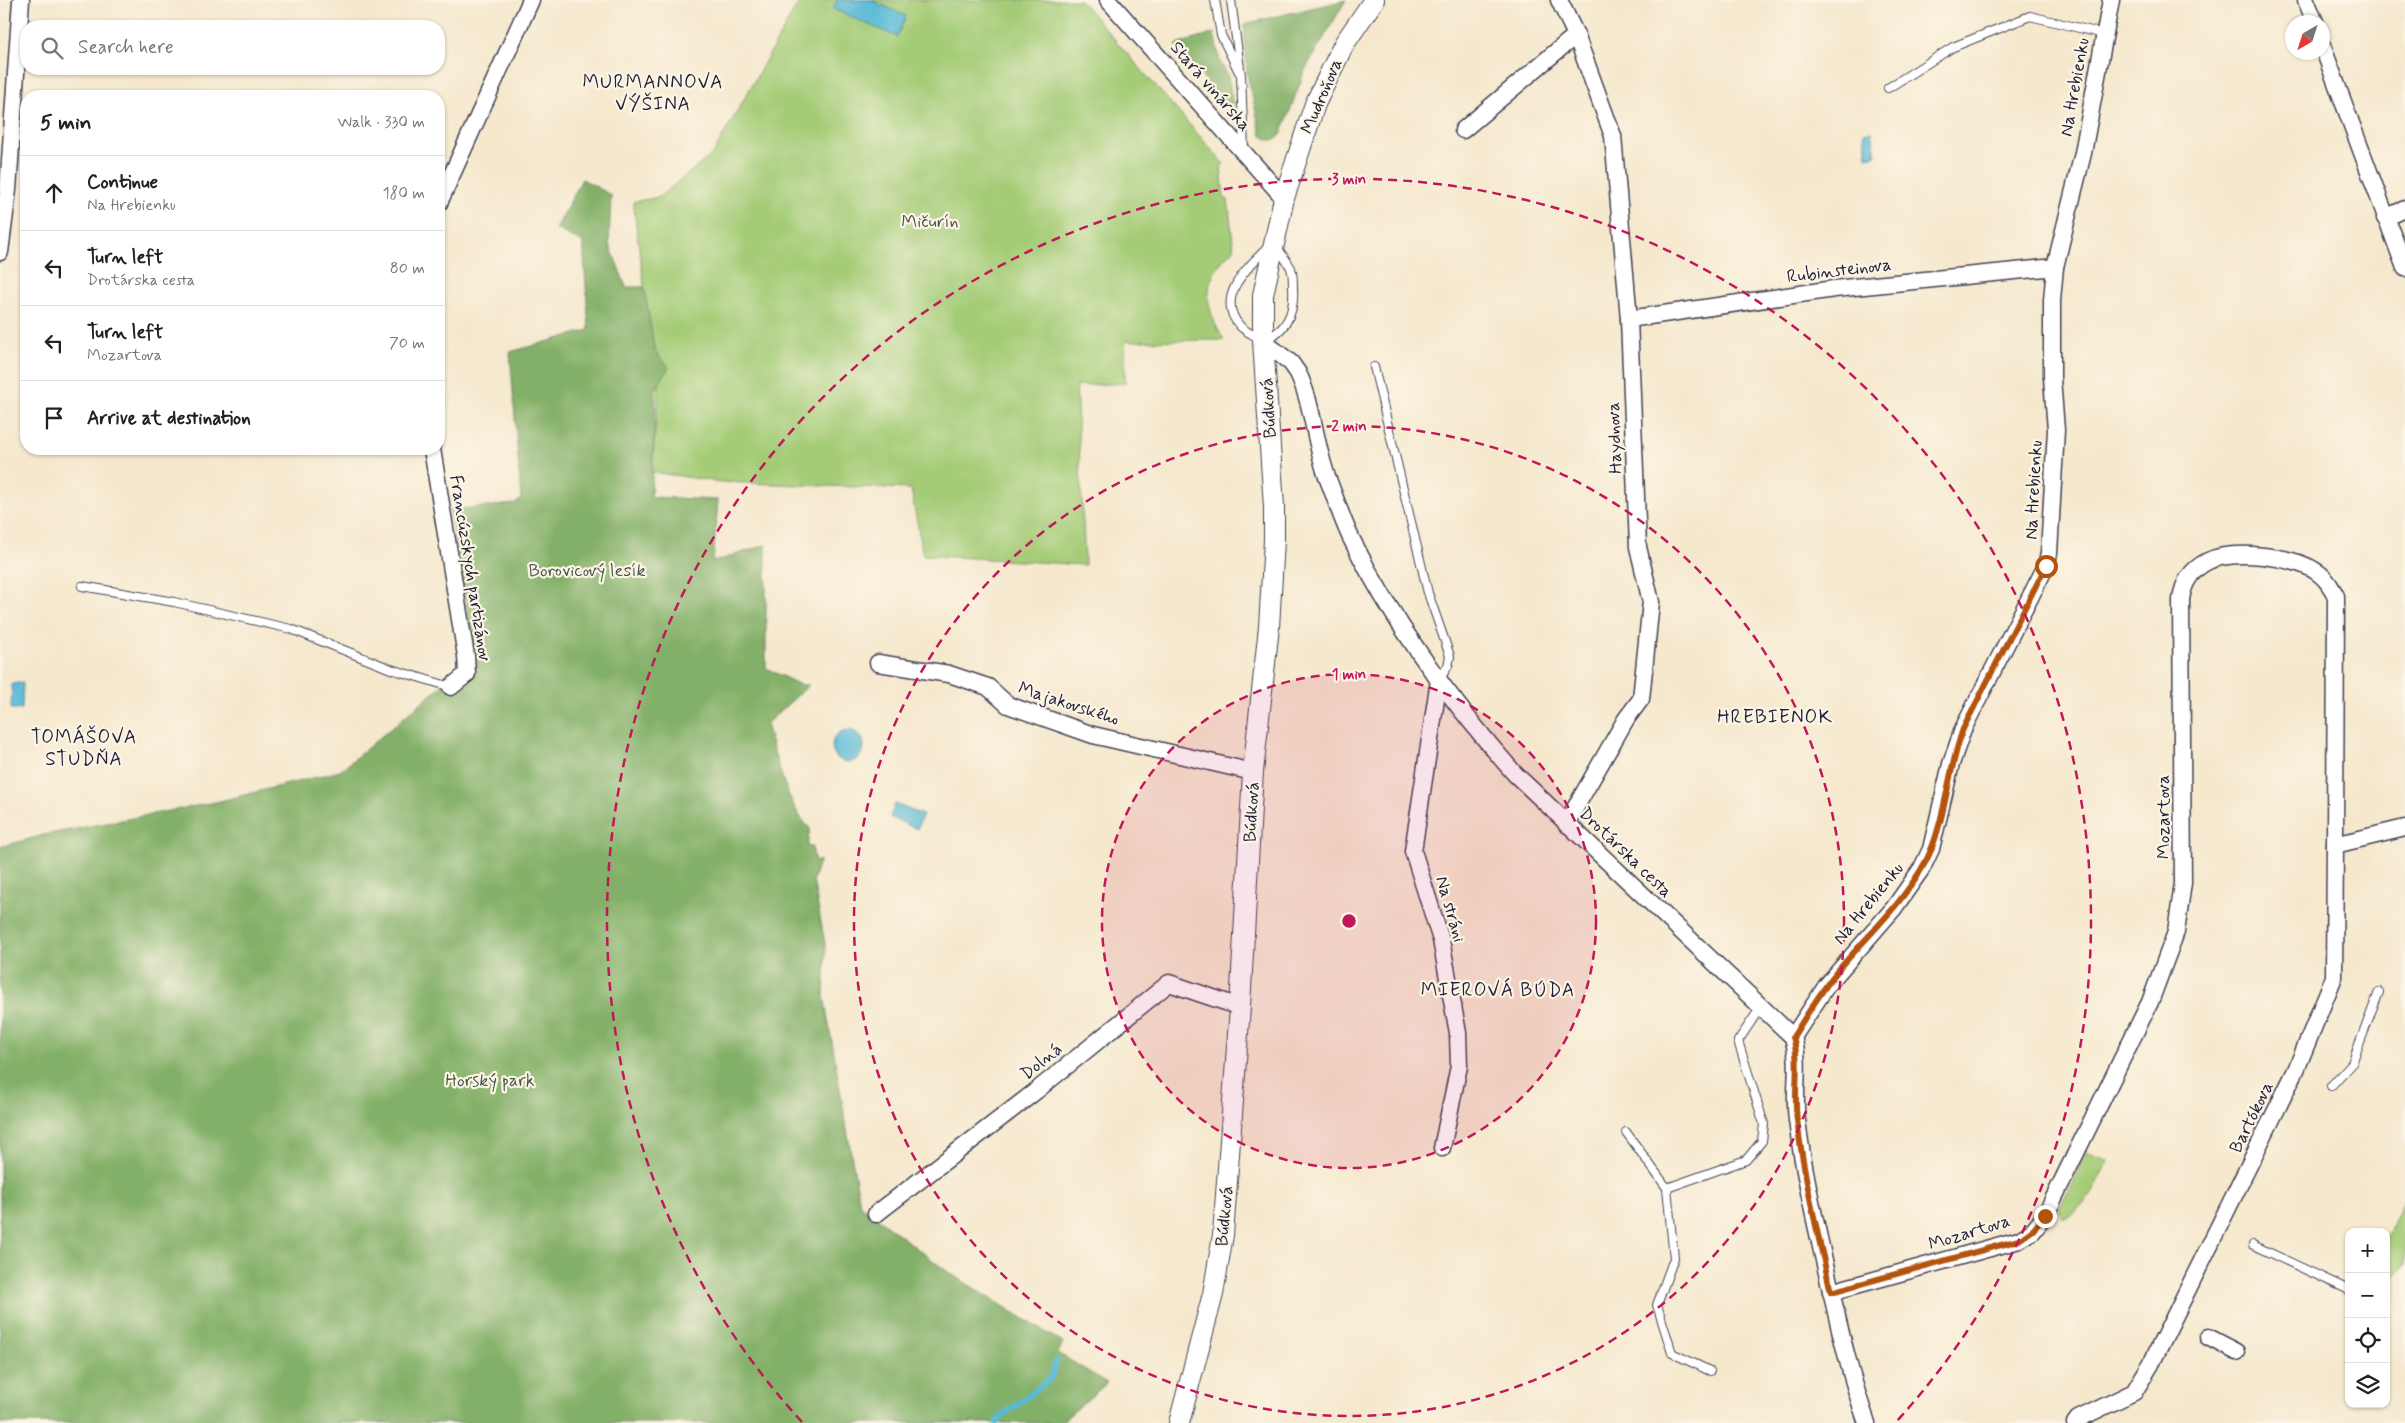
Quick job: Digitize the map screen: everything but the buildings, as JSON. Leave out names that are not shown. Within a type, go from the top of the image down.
[{"type":"street","points":[[0,252],[8,190],[21,0]]},
{"type":"street","points":[[445,190],[531,0]]},
{"type":"street","name":"Stará vinárska","points":[[1108,0],[1284,198]]},
{"type":"street","name":"Mudroňova","points":[[1284,198],[1319,96],[1344,44],[1374,0]]},
{"type":"street","name":"Haydnova","points":[[1559,0],[1576,36],[1613,136],[1629,319],[1638,547],[1652,602],[1641,699],[1626,719],[1566,824]]},
{"type":"street","name":"Na Hrebienku","points":[[1793,1037],[1827,985],[1894,908],[1922,868],[1931,849],[1953,756],[1963,729],[2046,566],[2049,553],[2056,430],[2052,378],[2052,300],[2055,267],[2083,153],[2111,0]]},
{"type":"street","points":[[2306,0],[2312,15]]},
{"type":"street","points":[[1463,130],[1576,36]]},
{"type":"street","points":[[2328,60],[2405,268]]},
{"type":"street","name":"Búdková","points":[[1179,1423],[1213,1294],[1221,1254],[1240,1007],[1253,772],[1269,627],[1274,540],[1263,341],[1263,295],[1284,198]]},
{"type":"street","points":[[2385,218],[2405,209]]},
{"type":"street","name":"Rubinsteinova","points":[[1629,319],[1834,289],[2055,267]]},
{"type":"street","name":"Drotárska cesta","points":[[1263,341],[1291,363],[1298,374],[1325,473],[1352,541],[1389,607],[1439,680],[1504,761],[1566,824],[1793,1037]]},
{"type":"street","name":"Francúzskych partizánov","points":[[433,455],[466,656],[466,674],[451,687]]},
{"type":"street","name":"Mozartova","points":[[1831,1292],[2019,1240],[2033,1230],[2045,1216],[2150,1002],[2179,921],[2183,883],[2181,600],[2186,581],[2193,572],[2209,561],[2222,557],[2255,557],[2299,563],[2323,577],[2336,596],[2335,845]]},
{"type":"street","name":"Majakovského","points":[[878,663],[949,674],[988,687],[1008,705],[1093,735],[1253,772]]},
{"type":"street","name":"Na stráni","points":[[1439,680],[1413,851],[1441,940],[1458,1033],[1459,1066],[1442,1148]]},
{"type":"street","points":[[2335,845],[2405,828]]},
{"type":"street","name":"Bartókova","points":[[2075,1423],[2078,1419],[2134,1392],[2151,1364],[2296,1070],[2334,977],[2335,845]]},
{"type":"street","name":"Dolná","points":[[876,1214],[1036,1091],[1169,983],[1240,1007]]},
{"type":"street","points":[[1793,1037],[1798,1064],[1795,1076],[1796,1119],[1844,1348],[1867,1423]]},
{"type":"street","points":[[2208,1338],[2237,1352]]},
{"type":"lane","points":[[1215,0],[1221,35],[1242,76]]},
{"type":"lane","points":[[1231,0],[1242,76],[1244,153]]},
{"type":"lane","points":[[1888,88],[1953,47],[2030,16],[2104,34]]},
{"type":"lane","points":[[1273,242],[1292,270],[1294,297],[1292,314],[1284,328],[1263,341],[1241,326],[1232,313],[1231,300],[1234,287],[1240,276],[1273,242]]},
{"type":"lane","points":[[1374,368],[1428,593],[1450,656],[1448,666],[1439,680]]},
{"type":"lane","points":[[82,586],[174,602],[291,629],[391,669],[451,687]]},
{"type":"lane","points":[[2331,1086],[2352,1063],[2379,992]]},
{"type":"lane","points":[[1667,1188],[1746,1160],[1762,1141],[1764,1124],[1738,1041],[1761,1007]]},
{"type":"lane","points":[[1626,1132],[1667,1188],[1674,1258],[1657,1305],[1672,1352],[1710,1371]]},
{"type":"lane","points":[[2253,1246],[2345,1288]]},
{"type":"green space","name":"Mičurín","points":[[800,0],[1080,0],[1224,164],[1221,167],[1224,198],[1228,200],[1234,250],[1216,270],[1211,281],[1209,304],[1217,328],[1224,340],[1125,341],[1125,383],[1076,386],[1085,565],[923,555],[911,489],[720,482],[652,472],[661,361],[651,337],[633,202],[659,197],[713,154]]},
{"type":"green space","points":[[1346,0],[1305,70],[1281,135],[1275,140],[1268,140],[1261,134],[1247,74],[1244,24]]},
{"type":"green space","points":[[1214,33],[1220,62],[1228,75],[1235,116],[1176,45]]},
{"type":"green space","name":"Horský park","points":[[582,179],[611,195],[609,243],[626,287],[644,287],[655,352],[669,367],[656,389],[651,497],[718,500],[713,562],[766,545],[766,668],[800,685],[809,685],[767,723],[767,728],[789,796],[802,820],[810,828],[807,847],[812,847],[815,862],[820,860],[813,880],[826,949],[824,996],[860,1205],[948,1272],[1063,1343],[1058,1353],[1107,1383],[1060,1423],[0,1423],[0,847],[44,835],[216,802],[340,771],[459,671],[477,667],[450,510],[515,504],[521,499],[510,352],[589,330],[583,243],[556,229]]},
{"type":"green space","points":[[2087,1152],[2108,1161],[2084,1204],[2070,1216],[2063,1218],[2059,1209]]},
{"type":"green space","points":[[2405,1199],[2405,1265],[2390,1281],[2390,1273],[2390,1231]]},
{"type":"water","points":[[837,0],[871,0],[906,16],[897,37],[833,9]]},
{"type":"water","points":[[1872,131],[1876,155],[1867,157],[1864,133]]},
{"type":"water","points":[[12,683],[23,683],[22,709],[11,709]]},
{"type":"water","points":[[848,730],[854,731],[859,735],[863,740],[863,752],[859,757],[854,761],[848,762],[842,761],[837,757],[833,752],[832,746],[833,740],[837,735],[842,731]]},
{"type":"water","points":[[895,804],[923,815],[917,829],[890,817]]},
{"type":"waterway","points":[[997,1423],[1002,1416],[1051,1378],[1056,1361]]},
{"type":"district","name":"MURMANNOVA VÝŠINA","points":[[653,92]]},
{"type":"district","name":"HREBIENOK","points":[[1775,716]]},
{"type":"district","name":"TOMÁŠOVA STUDŇA","points":[[84,747]]},
{"type":"district","name":"MIEROVÁ BÚDA","points":[[1498,989]]},
{"type":"route","points":[[2045,1216],[2033,1230],[2019,1240],[1831,1292],[1817,1231],[1796,1119],[1795,1076],[1798,1064],[1793,1037],[1816,1000],[1839,969],[1894,908],[1922,868],[1931,849],[1953,756],[1967,719],[2046,566]]},
{"type":"park label","name":"Borovicový lesík","points":[[587,570]]}]
